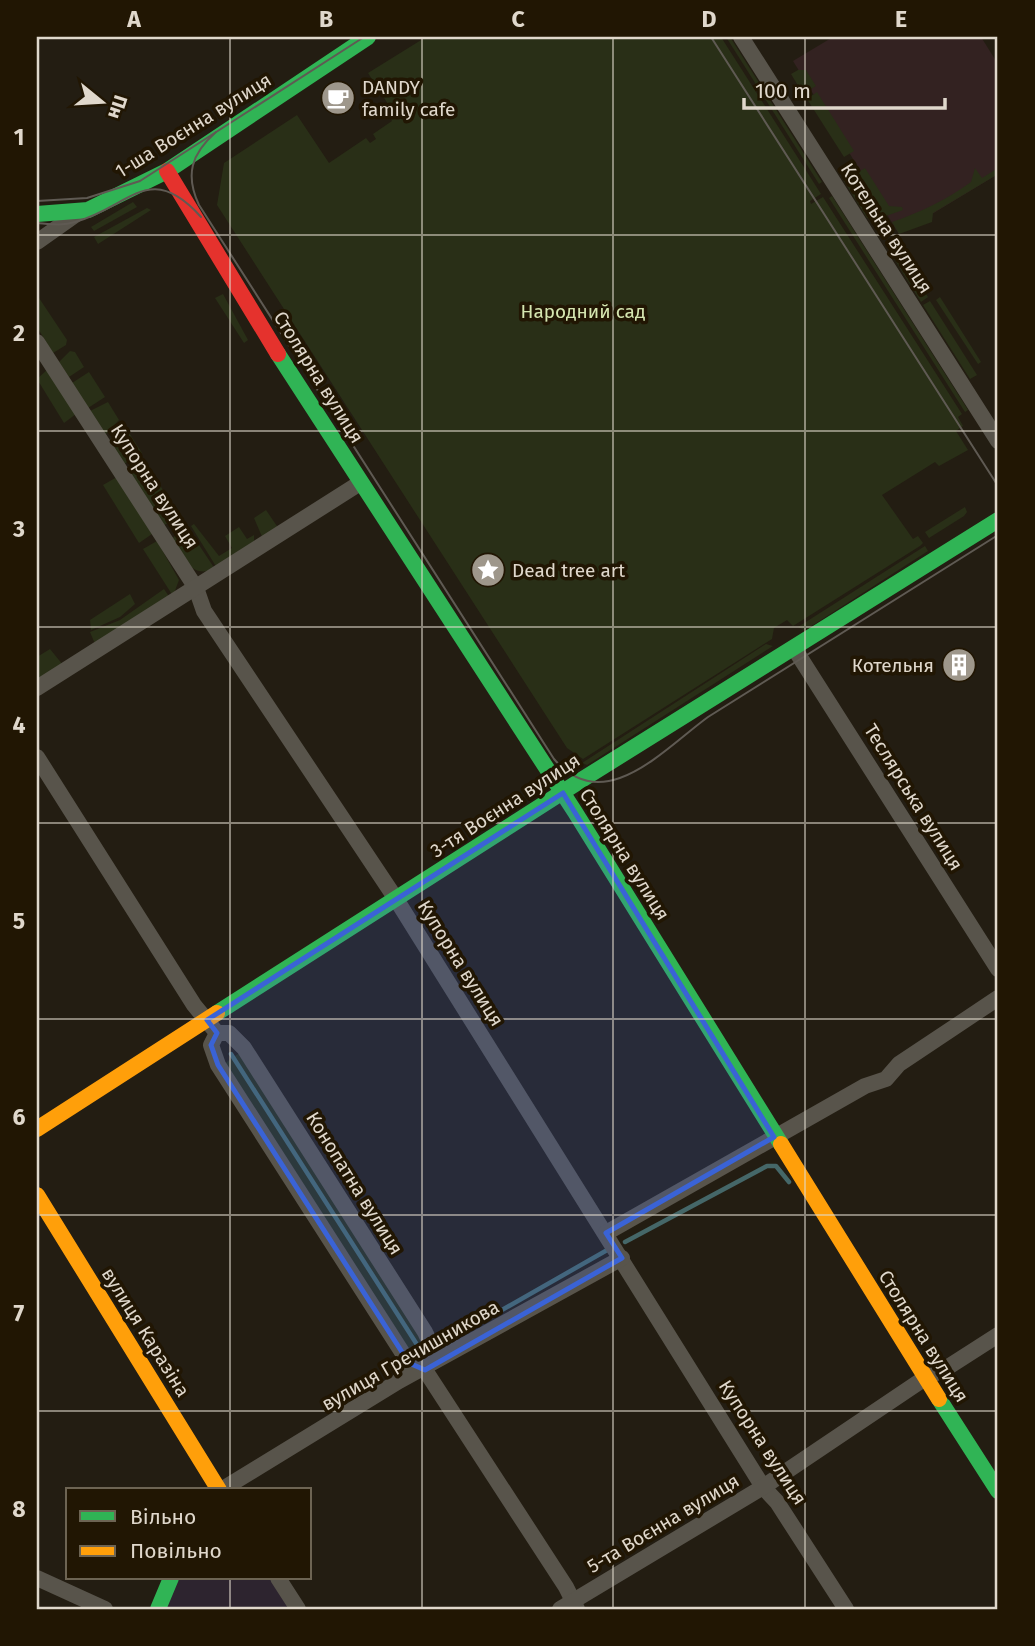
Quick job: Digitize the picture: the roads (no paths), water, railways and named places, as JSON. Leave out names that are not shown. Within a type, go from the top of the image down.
[{"type":"street","name":"1-ша Воєнна вулиця","points":[[37,242],[78,213],[99,206],[167,171],[368,37]]},
{"type":"street","name":"Котельна вулиця","points":[[741,37],[998,441]]},
{"type":"street","name":"Столярна вулиця","points":[[167,171],[360,483],[563,793],[774,1137],[998,1491]]},
{"type":"street","points":[[37,214],[78,213]]},
{"type":"street","name":"Купорна вулиця","points":[[37,342],[196,588],[204,611],[396,899],[763,1487],[777,1502],[846,1609]]},
{"type":"street","points":[[37,688],[360,483]]},
{"type":"street","name":"3-тя Воєнна вулиця","points":[[37,1129],[212,1027],[396,899],[998,520]]},
{"type":"street","name":"Теслярська вулиця","points":[[794,648],[998,969]]},
{"type":"street","name":"Конопатна вулиця","points":[[37,757],[212,1027],[229,1033],[244,1048],[425,1332],[434,1350],[433,1358],[425,1370]]},
{"type":"street","points":[[606,1233],[865,1086],[886,1079],[899,1064],[998,998]]},
{"type":"street","points":[[212,1027],[211,1045],[218,1065],[409,1363],[425,1370],[570,1607]]},
{"type":"street","name":"вулиця Каразіна","points":[[37,1195],[219,1488]]},
{"type":"street","name":"вулиця Гречишникова","points":[[223,1488],[399,1381],[425,1370],[622,1258]]},
{"type":"street","name":"5-та Воєнна вулиця","points":[[570,1607],[763,1487],[925,1378],[945,1369],[998,1335]]},
{"type":"street","points":[[37,1578],[106,1609]]},
{"type":"street","points":[[158,1609],[170,1580]]},
{"type":"street","points":[[279,1580],[298,1609]]},
{"type":"waterway","points":[[231,1054],[423,1354],[429,1351]]},
{"type":"waterway","points":[[625,1242],[767,1166],[776,1166],[789,1182]]},
{"type":"waterway","points":[[437,1347],[609,1249]]},
{"type":"tram line","points":[[37,201],[87,198],[140,181],[364,37]]},
{"type":"tram line","points":[[711,37],[998,486]]},
{"type":"tram line","points":[[216,132],[201,148],[193,166],[192,184],[199,205],[554,759],[573,775],[593,782],[613,780],[633,772],[653,760],[708,717],[998,535]]},
{"type":"tram line","points":[[37,223],[75,222],[139,192],[153,189],[167,191],[183,200],[201,217]]},
{"type":"place","name":"DANDY family cafe","points":[[338,98]]},
{"type":"place","name":"Dead tree art","points":[[488,570]]},
{"type":"place","name":"Котельня","points":[[959,665]]},
{"type":"park label","name":"Народний сад","points":[[583,311]]}]
